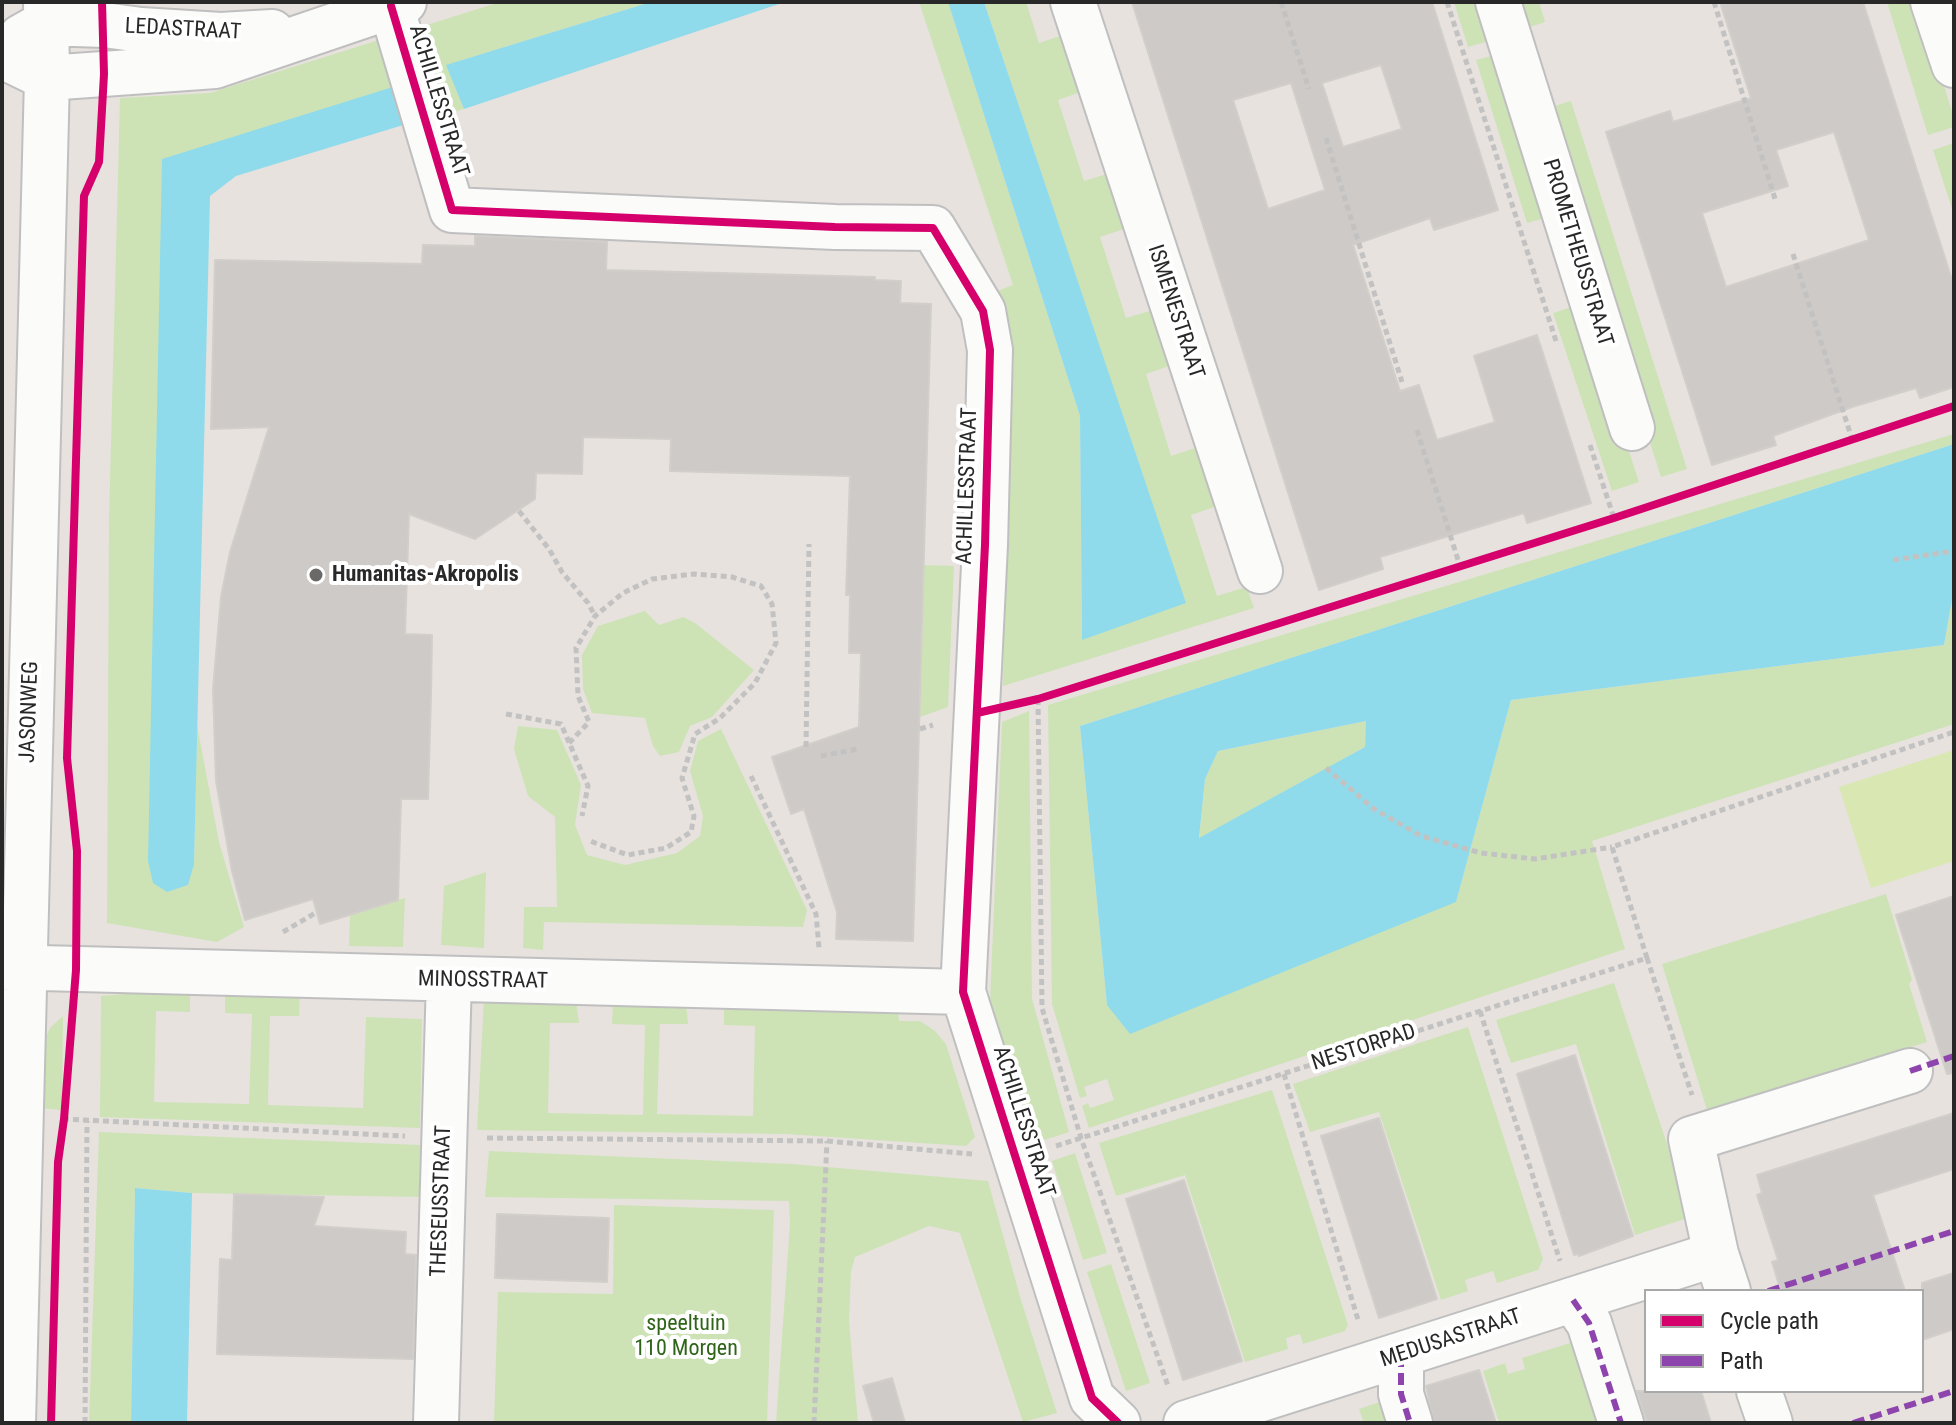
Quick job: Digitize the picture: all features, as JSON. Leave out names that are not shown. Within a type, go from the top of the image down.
[{"type":"street","name":"ISMENESTRAAT","points":[[1073,2],[1260,571]]},
{"type":"street","name":"PROMETHEUSSTRAAT","points":[[1498,2],[1632,428]]},
{"type":"street","points":[[1933,2],[1954,65]]},
{"type":"street","name":"LEDASTRAAT","points":[[47,78],[215,66],[398,4]]},
{"type":"street","name":"ACHILLESSTRAAT","points":[[398,4],[410,68],[452,210],[835,227],[933,228],[983,311],[990,350],[963,992],[1092,1398],[1118,1423]]},
{"type":"street","name":"LEDASTRAAT","points":[[2,46],[46,13],[141,30],[221,35],[322,29]]},
{"type":"street","name":"JASONWEG","points":[[13,1423],[12,968],[47,78],[46,13]]},
{"type":"street","points":[[2,56],[47,78]]},
{"type":"street","name":"MINOSSTRAAT","points":[[12,968],[963,992]]},
{"type":"street","name":"THESEUSSTRAAT","points":[[436,1423],[449,979]]},
{"type":"street","points":[[1722,1272],[1691,1139],[1910,1071]]},
{"type":"street","name":"MEDUSASTRAAT","points":[[1178,1408],[1401,1355],[1573,1300],[1722,1272]]},
{"type":"street","points":[[1573,1300],[1589,1323],[1621,1423]]},
{"type":"street","points":[[1401,1355],[1401,1394],[1410,1423]]},
{"type":"street","points":[[1760,1393],[1770,1423]]},
{"type":"path","points":[[1281,2],[1309,89]]},
{"type":"path","points":[[1447,2],[1561,356]]},
{"type":"path","points":[[1714,2],[1776,202]]},
{"type":"path","points":[[1712,29],[1721,26]]},
{"type":"path","points":[[1326,138],[1402,382]]},
{"type":"path","points":[[1793,254],[1852,439]]},
{"type":"path","points":[[1382,317],[1391,315]]},
{"type":"path","points":[[1417,430],[1460,566]]},
{"type":"path","points":[[1837,444],[1866,435]]},
{"type":"path","points":[[1590,445],[1614,518]]},
{"type":"path","points":[[519,511],[595,616]]},
{"type":"path","points":[[1600,523],[1629,513]]},
{"type":"path","points":[[806,747],[809,544]]},
{"type":"path","points":[[1893,560],[1954,551]]},
{"type":"path","points":[[1446,570],[1474,562]]},
{"type":"path","points":[[569,743],[589,722],[578,696],[576,648],[595,616],[623,593],[652,579],[694,574],[732,577],[761,586],[772,604],[776,643],[755,683],[720,718],[695,734],[682,778],[694,816],[691,832],[666,848],[628,855],[590,841]]},
{"type":"path","points":[[977,713],[1053,695]]},
{"type":"path","points":[[1038,699],[1042,1008],[1081,1138],[1178,1408]]},
{"type":"path","points":[[506,714],[561,724],[588,786],[582,816]]},
{"type":"path","points":[[1326,768],[1374,809],[1421,836],[1481,853],[1535,859],[1612,847],[1954,732]]},
{"type":"path","points":[[821,756],[858,749]]},
{"type":"path","points":[[751,776],[816,914],[822,989]]},
{"type":"path","points":[[1612,847],[1696,1108],[1691,1139]]},
{"type":"path","points":[[1480,1011],[1573,1300]]},
{"type":"path","points":[[1284,1074],[1363,1338],[1401,1355]]},
{"type":"path","points":[[62,1133],[65,1104]]},
{"type":"path","points":[[64,1119],[444,1138],[827,1141],[1016,1158]]},
{"type":"path","points":[[85,1423],[87,1121]]},
{"type":"path","points":[[814,1423],[827,1141]]},
{"type":"green space","points":[[500,2],[651,2],[447,65],[464,109],[423,119],[162,159],[194,864],[197,725],[219,842],[244,927],[217,942],[107,923],[109,519],[120,98],[210,93]]},
{"type":"green space","points":[[919,2],[948,2],[1080,416],[1082,639],[1185,603],[984,2],[1026,2],[1039,43],[1066,34],[1084,91],[1058,100],[1084,181],[1110,173],[1127,228],[1100,237],[1126,318],[1153,310],[1172,365],[1146,374],[1171,456],[1198,447],[1217,506],[1191,515],[1217,596],[1243,588],[1248,591],[1254,608],[1003,686],[1008,432],[1014,361],[992,293],[1013,285]]},
{"type":"green space","points":[[1454,2],[1485,2],[1496,39],[1468,47]]},
{"type":"green space","points":[[1508,2],[1539,2],[1545,22],[1517,31]]},
{"type":"green space","points":[[1887,2],[1918,2],[1954,118],[1954,127],[1928,135]]},
{"type":"green space","points":[[1502,53],[1552,216],[1527,223],[1476,60]]},
{"type":"green space","points":[[1571,101],[1687,469],[1661,477],[1544,109]]},
{"type":"green space","points":[[1954,143],[1954,215],[1933,150]]},
{"type":"green space","points":[[1581,304],[1639,482],[1612,491],[1553,313]]},
{"type":"green space","points":[[1954,434],[1954,444],[1080,726],[1107,1005],[1456,902],[1511,700],[1944,645],[1954,588],[1954,724],[1592,841],[1625,949],[1089,1128],[1082,1106],[1088,1103],[1090,1108],[1114,1100],[1107,1079],[1084,1087],[1087,1096],[1080,1098],[1052,1004],[1048,705]]},
{"type":"green space","points":[[924,565],[954,566],[948,707],[920,717]]},
{"type":"green space","points":[[645,611],[659,625],[683,617],[695,623],[754,670],[712,717],[690,726],[679,752],[660,756],[653,746],[645,718],[592,713],[583,689],[582,655],[598,626]]},
{"type":"green space","points":[[1029,711],[1032,999],[1069,1132],[1032,1144],[990,1000],[1002,722]]},
{"type":"green space","points":[[1366,721],[1365,747],[1199,839],[1205,779],[1218,751]]},
{"type":"green space","points":[[518,726],[557,730],[581,785],[575,825],[587,855],[625,865],[677,853],[700,836],[703,816],[690,771],[698,741],[721,729],[807,910],[803,927],[544,922],[543,950],[523,948],[524,907],[557,907],[555,817],[528,796],[514,749]]},
{"type":"green space","points":[[1954,750],[1954,861],[1871,888],[1839,787]]},
{"type":"green space","points":[[486,872],[484,948],[441,945],[444,886]]},
{"type":"green space","points":[[1886,894],[1927,1042],[1707,1110],[1662,964]]},
{"type":"green space","points":[[405,898],[403,947],[349,946],[350,915]]},
{"type":"green space","points":[[1614,983],[1691,1217],[1635,1235],[1576,1044],[1511,1063],[1496,1020]]},
{"type":"green space","points":[[190,989],[190,1012],[156,1011],[154,1102],[249,1104],[252,1014],[225,1013],[225,990],[300,993],[299,1016],[270,1016],[268,1105],[363,1108],[366,1017],[422,1019],[420,1128],[100,1117],[101,996]]},
{"type":"green space","points":[[484,999],[576,1001],[579,1023],[550,1023],[548,1113],[643,1115],[645,1025],[612,1024],[613,1002],[686,1004],[688,1024],[660,1024],[657,1114],[753,1116],[755,1026],[724,1025],[724,1007],[898,1010],[899,1021],[920,1021],[935,1031],[946,1044],[975,1137],[966,1146],[786,1134],[477,1130]]},
{"type":"green space","points":[[63,1016],[62,1110],[36,1108],[37,1056],[50,1028]]},
{"type":"green space","points":[[1468,1027],[1543,1259],[1538,1270],[1497,1283],[1493,1271],[1465,1280],[1468,1291],[1441,1300],[1379,1112],[1310,1132],[1293,1084]]},
{"type":"green space","points":[[1272,1090],[1348,1325],[1345,1331],[1303,1344],[1300,1334],[1286,1338],[1288,1349],[1245,1362],[1185,1175],[1116,1196],[1099,1143]]},
{"type":"green space","points":[[99,1132],[420,1145],[419,1197],[192,1193],[135,1188],[131,1423],[89,1423]]},
{"type":"green space","points":[[489,1151],[792,1164],[988,1181],[1057,1413],[1023,1422],[960,1233],[929,1226],[855,1257],[851,1272],[849,1321],[858,1423],[776,1423],[789,1201],[485,1197]]},
{"type":"green space","points":[[1075,1153],[1107,1253],[1083,1260],[1052,1161]]},
{"type":"green space","name":"speeltuin 110 Morgen","points":[[614,1205],[774,1210],[767,1423],[494,1423],[498,1292],[613,1294]]},
{"type":"green space","points":[[1111,1264],[1150,1383],[1126,1391],[1087,1272]]},
{"type":"green space","points":[[1583,1339],[1611,1423],[1499,1423],[1483,1371],[1505,1363],[1508,1374],[1525,1369],[1522,1358]]},
{"type":"green space","points":[[1389,1399],[1396,1423],[1356,1423],[1363,1420],[1359,1409]]},
{"type":"water","points":[[651,2],[785,2],[464,109],[446,65]]},
{"type":"water","points":[[948,2],[984,2],[1186,603],[1082,640],[1080,416]]},
{"type":"water","points":[[412,81],[423,119],[236,176],[210,196],[194,864],[188,885],[167,892],[153,883],[148,861],[162,159]]},
{"type":"water","points":[[1954,444],[1954,588],[1944,645],[1511,700],[1456,902],[1130,1034],[1107,1005],[1080,726]],"holes":[[[1366,721],[1365,747],[1199,838],[1205,779],[1218,751]]]},
{"type":"water","points":[[135,1188],[192,1193],[187,1423],[131,1423]]},
{"type":"building","points":[[1132,2],[1432,2],[1498,210],[1434,230],[1430,218],[1353,245],[1400,391],[1419,385],[1437,440],[1495,422],[1474,356],[1537,335],[1591,503],[1527,523],[1524,513],[1380,557],[1383,569],[1319,590]],"holes":[[[1381,65],[1402,129],[1343,147],[1322,83]],[[1291,83],[1325,190],[1268,209],[1233,100]]]},
{"type":"building","points":[[1720,2],[1863,2],[1954,286],[1954,387],[1920,398],[1916,388],[1852,407],[1773,436],[1776,445],[1712,465],[1606,132],[1670,111],[1673,122],[1751,98]],"holes":[[[1834,132],[1869,240],[1726,287],[1702,213],[1788,186],[1776,150]]]},
{"type":"building","name":"Humanitas-Akropolis","points":[[475,236],[607,242],[606,270],[875,277],[875,280],[901,281],[900,303],[931,304],[913,941],[836,939],[837,912],[804,809],[791,814],[772,757],[859,727],[861,653],[849,653],[850,595],[846,595],[850,476],[670,471],[671,439],[583,437],[582,474],[536,473],[535,499],[475,539],[409,514],[405,634],[432,635],[431,694],[428,799],[401,799],[398,900],[320,924],[313,899],[245,920],[232,871],[216,781],[213,689],[221,597],[230,552],[269,427],[211,429],[215,260],[422,264],[423,245],[475,246]]},
{"type":"building","points":[[1954,896],[1954,1073],[1947,1074],[1896,915]]},
{"type":"building","points":[[1575,1055],[1633,1236],[1579,1256],[1574,1255],[1517,1074]]},
{"type":"building","points":[[1954,1113],[1954,1169],[1873,1195],[1904,1289],[1780,1289],[1772,1262],[1778,1260],[1757,1195],[1762,1193],[1757,1175]]},
{"type":"building","points":[[1379,1118],[1437,1299],[1379,1318],[1321,1136]]},
{"type":"building","points":[[1184,1180],[1242,1361],[1183,1380],[1126,1199]]},
{"type":"building","points":[[234,1194],[324,1197],[314,1226],[406,1232],[405,1254],[416,1255],[413,1359],[217,1354],[220,1259],[232,1260]]},
{"type":"building","points":[[497,1214],[609,1218],[607,1282],[495,1278]]},
{"type":"building","points":[[1954,1273],[1954,1329],[1924,1339],[1924,1289],[1922,1283]]},
{"type":"building","points":[[1479,1370],[1496,1423],[1434,1423],[1426,1386]]},
{"type":"building","points":[[892,1378],[905,1423],[874,1423],[863,1386]]},
{"type":"building","points":[[1637,1391],[1702,1393],[1711,1423],[1647,1423]]},
{"type":"marked path","points":[[1910,1071],[1954,1056]]},
{"type":"marked path","points":[[1774,1289],[1954,1231]]},
{"type":"marked path","points":[[1573,1300],[1589,1323],[1621,1423]]},
{"type":"marked path","points":[[1401,1355],[1401,1394],[1410,1423]]},
{"type":"marked path","points":[[1853,1423],[1954,1391]]},
{"type":"cycle path","points":[[51,1423],[58,1162],[76,970],[77,851],[67,758],[84,196],[99,162],[104,74],[102,2]]},
{"type":"cycle path","points":[[391,6],[452,210],[835,227],[933,228],[983,311],[990,350],[985,545],[963,992],[1092,1398],[1118,1423]]},
{"type":"cycle path","points":[[977,713],[1038,699],[1614,518],[1954,406]]},
{"type":"place","name":"Humanitas-Akropolis","points":[[316,575]]}]
